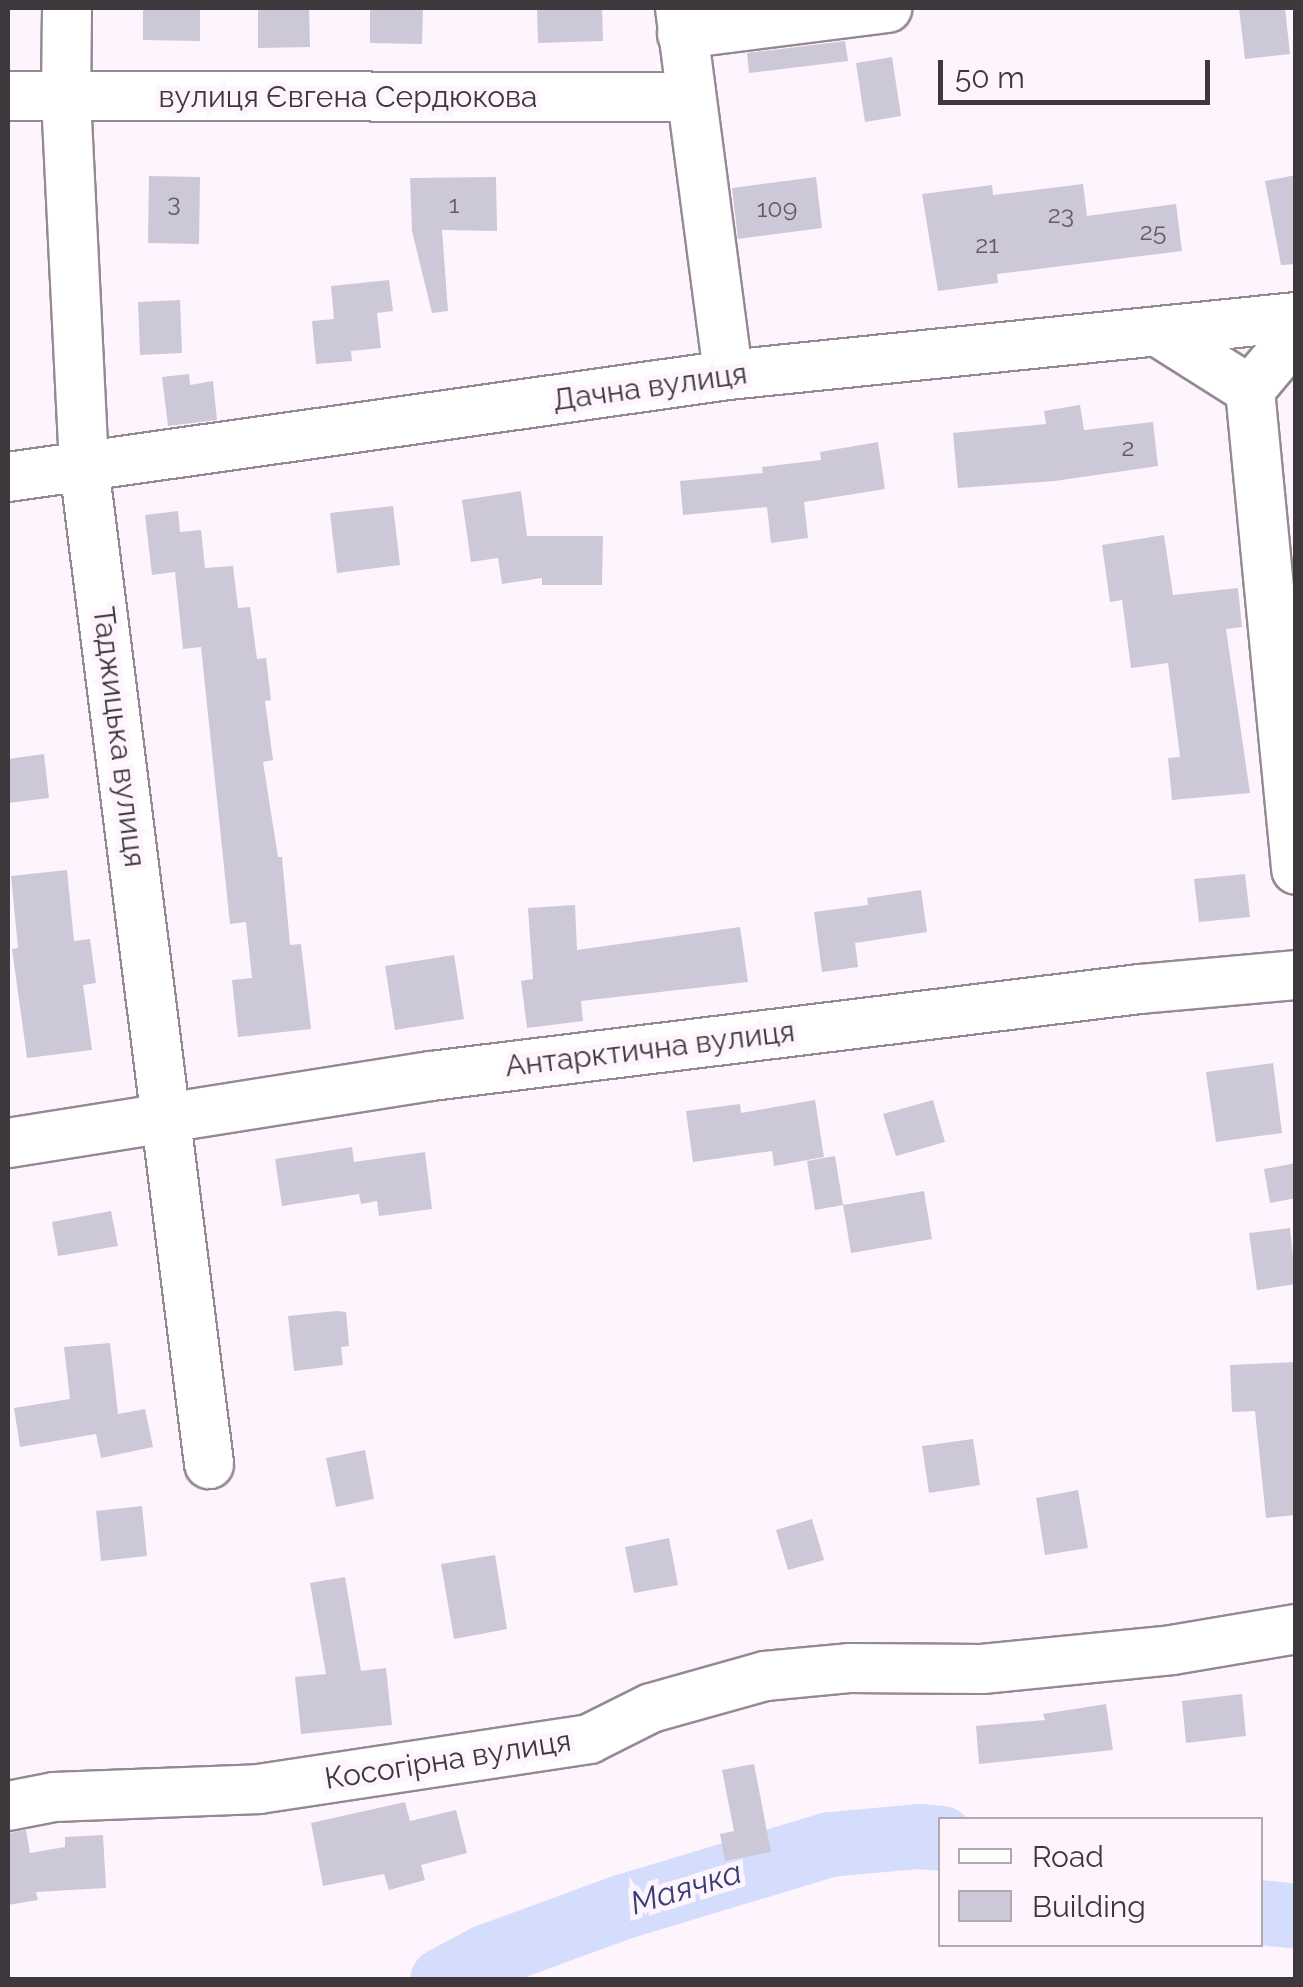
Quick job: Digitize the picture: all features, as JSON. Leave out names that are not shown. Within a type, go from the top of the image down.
[{"type":"street","name":"Таджицька вулиця","points":[[67,8],[66,98],[84,466],[168,1117],[208,1464]]},
{"type":"street","points":[[728,375],[681,21],[887,8]]},
{"type":"street","name":"вулиця Євгена Сердюкова","points":[[8,96],[689,97]]},
{"type":"street","name":"Дачна вулиця","points":[[8,476],[728,375],[1296,317]]},
{"type":"street","points":[[1160,332],[1250,390]]},
{"type":"street","points":[[1296,335],[1250,390],[1296,870]]},
{"type":"street","name":"Антарктична вулиця","points":[[8,1143],[470,1071],[1140,988],[1296,974]]},
{"type":"street","name":"Косогірна вулиця","points":[[8,1806],[54,1797],[259,1789],[589,1740],[651,1708],[765,1676],[849,1668],[982,1669],[1172,1650],[1296,1629]]},
{"type":"building","points":[[143,8],[200,8],[200,41],[143,40]]},
{"type":"building","points":[[258,8],[309,8],[310,47],[258,48]]},
{"type":"building","points":[[370,8],[423,8],[422,44],[370,43]]},
{"type":"building","points":[[537,8],[602,8],[603,41],[538,43]]},
{"type":"building","points":[[1239,8],[1285,8],[1290,54],[1245,59]]},
{"type":"building","points":[[845,41],[848,61],[749,73],[747,53]]},
{"type":"building","points":[[892,57],[901,116],[865,122],[856,63]]},
{"type":"building","points":[[1296,175],[1296,264],[1281,265],[1265,181]]},
{"type":"building","points":[[149,176],[200,177],[199,244],[148,243]]},
{"type":"building","points":[[496,177],[497,231],[442,230],[448,311],[432,313],[412,231],[410,178]]},
{"type":"building","points":[[816,177],[822,228],[738,239],[732,188]]},
{"type":"building","points":[[1083,184],[1087,216],[1176,204],[1182,251],[997,274],[998,283],[938,291],[922,194],[992,185],[993,195]]},
{"type":"building","points":[[389,280],[393,311],[377,313],[381,348],[351,351],[352,361],[316,364],[312,321],[334,319],[331,286]]},
{"type":"building","points":[[180,300],[182,353],[140,355],[138,302]]},
{"type":"building","points":[[189,374],[190,385],[213,381],[217,420],[168,426],[162,377]]},
{"type":"building","points":[[1080,405],[1084,430],[1153,422],[1158,466],[1055,481],[958,488],[953,433],[1046,424],[1044,411]]},
{"type":"building","points":[[878,442],[885,489],[804,502],[808,538],[771,543],[767,507],[683,515],[680,481],[763,473],[762,467],[821,460],[820,452]]},
{"type":"building","points":[[521,491],[527,536],[603,536],[602,585],[542,585],[542,578],[502,584],[498,558],[471,562],[462,500]]},
{"type":"building","points":[[393,506],[400,565],[337,573],[330,513]]},
{"type":"building","points":[[178,511],[180,532],[201,530],[205,568],[233,566],[238,608],[250,607],[257,659],[266,658],[271,700],[265,701],[273,760],[263,762],[278,857],[282,857],[290,945],[301,944],[311,1029],[238,1037],[232,980],[252,978],[246,922],[230,924],[201,647],[183,649],[175,572],[152,575],[145,515]]},
{"type":"building","points":[[1164,535],[1173,595],[1238,588],[1242,627],[1226,629],[1250,793],[1172,800],[1168,758],[1180,757],[1168,663],[1131,668],[1122,600],[1110,602],[1102,545]]},
{"type":"building","points":[[44,754],[49,798],[8,803],[8,759]]},
{"type":"building","points":[[67,870],[74,941],[90,939],[96,983],[83,985],[92,1050],[27,1058],[12,949],[18,948],[11,876]]},
{"type":"building","points":[[1245,874],[1250,917],[1199,922],[1194,879]]},
{"type":"building","points":[[921,890],[927,932],[855,943],[858,967],[822,972],[814,912],[868,905],[867,898]]},
{"type":"building","points":[[575,905],[577,950],[740,927],[748,982],[581,1001],[583,1021],[527,1028],[521,981],[533,979],[528,908]]},
{"type":"building","points":[[454,955],[464,1019],[395,1030],[385,966]]},
{"type":"building","points":[[1273,1063],[1282,1133],[1216,1142],[1206,1072]]},
{"type":"building","points":[[815,1100],[824,1157],[774,1166],[772,1151],[693,1162],[686,1111],[740,1104],[741,1113]]},
{"type":"building","points":[[933,1100],[945,1142],[896,1156],[883,1114]]},
{"type":"building","points":[[352,1147],[354,1162],[425,1152],[432,1209],[379,1216],[377,1201],[361,1204],[359,1194],[282,1206],[275,1159]]},
{"type":"building","points":[[835,1156],[843,1205],[815,1210],[807,1161]]},
{"type":"building","points":[[1296,1163],[1296,1198],[1270,1203],[1264,1169]]},
{"type":"building","points":[[924,1191],[932,1239],[851,1253],[843,1205]]},
{"type":"building","points":[[111,1211],[118,1246],[58,1256],[52,1222]]},
{"type":"building","points":[[1290,1228],[1296,1284],[1257,1290],[1249,1233]]},
{"type":"building","points":[[346,1312],[349,1346],[341,1347],[343,1365],[294,1371],[288,1316]]},
{"type":"building","points":[[110,1343],[118,1414],[145,1409],[153,1447],[101,1458],[96,1434],[20,1447],[14,1408],[70,1399],[64,1347]]},
{"type":"building","points":[[1296,1362],[1296,1515],[1266,1518],[1255,1411],[1232,1412],[1230,1365]]},
{"type":"building","points":[[973,1439],[980,1485],[929,1493],[922,1446]]},
{"type":"building","points":[[365,1450],[374,1499],[336,1507],[326,1458]]},
{"type":"building","points":[[1078,1490],[1088,1548],[1045,1555],[1036,1498]]},
{"type":"building","points":[[142,1506],[147,1556],[101,1561],[96,1511]]},
{"type":"building","points":[[812,1519],[824,1560],[788,1570],[776,1530]]},
{"type":"building","points":[[669,1538],[678,1585],[634,1593],[625,1547]]},
{"type":"building","points":[[495,1555],[507,1629],[454,1639],[441,1564]]},
{"type":"building","points":[[345,1577],[361,1671],[386,1668],[392,1725],[301,1734],[295,1677],[326,1674],[310,1583]]},
{"type":"building","points":[[1242,1694],[1246,1736],[1186,1743],[1182,1701]]},
{"type":"building","points":[[1106,1704],[1113,1750],[979,1764],[976,1726],[1045,1720],[1043,1714]]},
{"type":"building","points":[[754,1764],[771,1852],[725,1861],[720,1834],[734,1831],[722,1770]]},
{"type":"building","points":[[405,1802],[410,1821],[456,1810],[467,1853],[421,1865],[425,1880],[389,1890],[384,1874],[323,1886],[311,1823]]},
{"type":"building","points":[[26,1830],[30,1853],[65,1847],[65,1837],[103,1835],[106,1888],[36,1892],[38,1900],[8,1905],[8,1833]]},
{"type":"waterway","name":"Маячка","points":[[442,1980],[487,1956],[624,1906],[829,1844],[938,1838]]},
{"type":"waterway","name":"Маячка","points":[[1263,1912],[1296,1916]]}]
